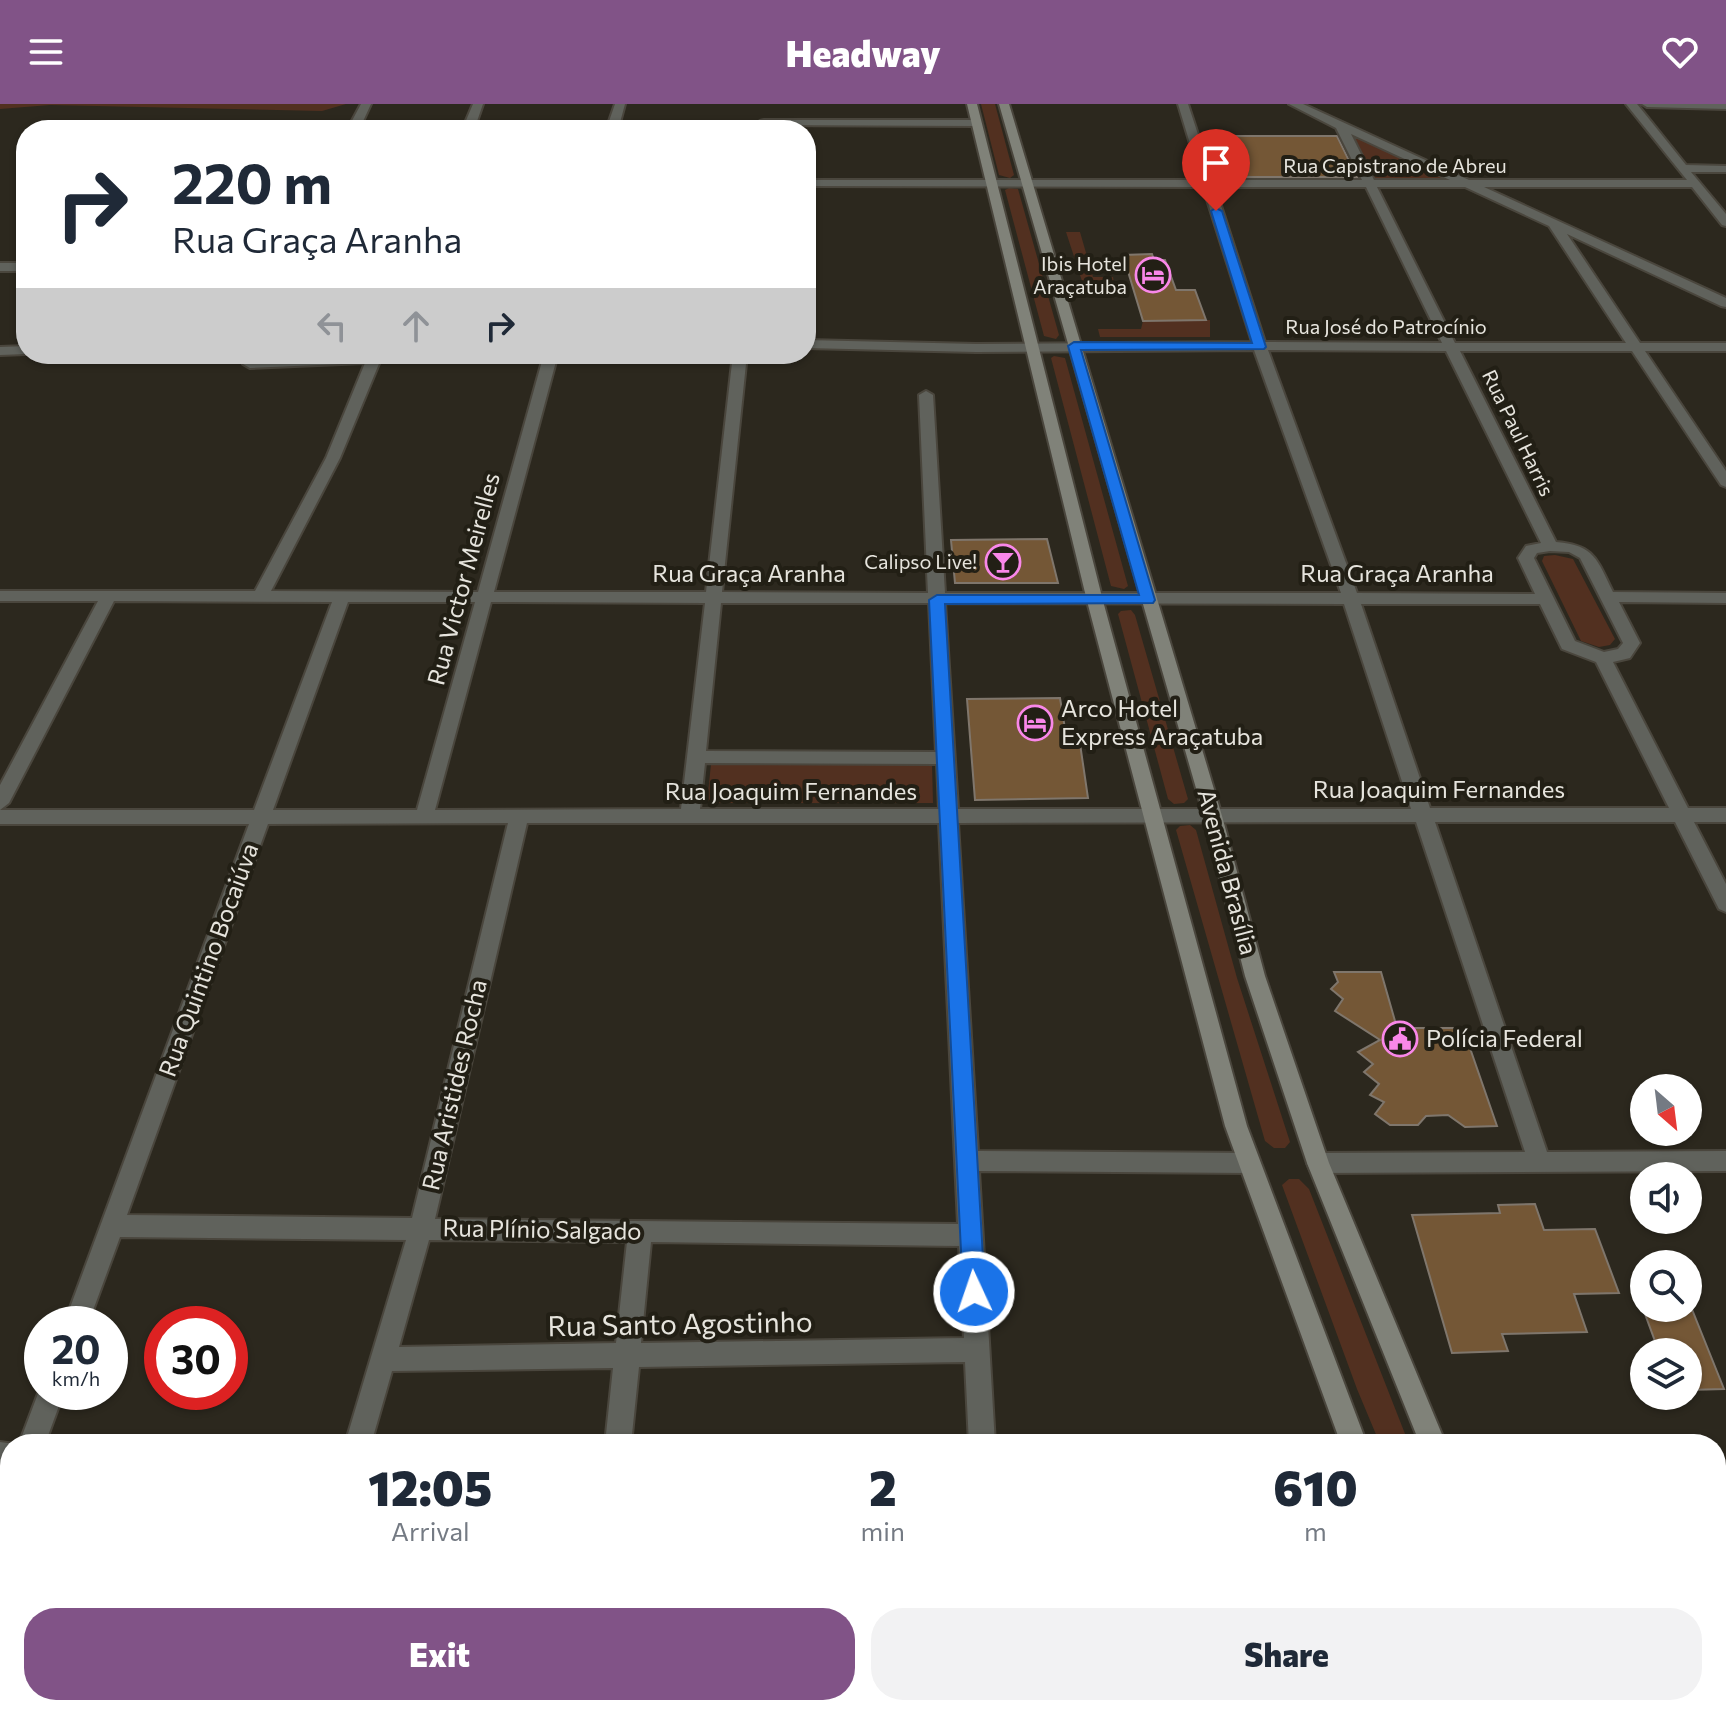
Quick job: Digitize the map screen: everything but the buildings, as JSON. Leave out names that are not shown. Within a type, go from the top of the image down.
[{"type":"main road","points":[[972,104],[1095,601],[1236,1126],[1350,1434]]},
{"type":"main road","name":"Avenida Brasília","points":[[1004,104],[1213,816],[1255,976],[1318,1163],[1429,1434]]},
{"type":"street","points":[[1183,104],[1260,347],[1350,597],[1540,1164]]},
{"type":"street","points":[[1294,104],[1472,183],[1726,303]]},
{"type":"street","points":[[1631,104],[1726,222]]},
{"type":"street","points":[[1647,104],[1726,106]]},
{"type":"street","points":[[816,122],[976,123]]},
{"type":"street","name":"Rua Paul Harris","points":[[1340,124],[1550,546]]},
{"type":"street","points":[[1683,168],[1726,169]]},
{"type":"street","name":"Rua Capistrano de Abreu","points":[[816,183],[1695,184]]},
{"type":"street","points":[[1551,220],[1726,482]]},
{"type":"street","name":"Rua José do Patrocínio","points":[[816,344],[899,344],[965,349],[1033,346],[1726,347]]},
{"type":"street","points":[[249,364],[256,374],[279,377]]},
{"type":"street","points":[[261,595],[333,458],[372,364]]},
{"type":"street","name":"Rua Victor Meirelles","points":[[424,817],[548,364]]},
{"type":"street","points":[[690,817],[739,364]]},
{"type":"street","points":[[926,395],[981,1434]]},
{"type":"street","points":[[1550,546],[1573,548],[1586,555],[1608,597],[1632,643],[1624,654],[1603,658],[1568,645],[1526,558],[1532,549],[1550,546]]},
{"type":"street","name":"Rua Graça Aranha","points":[[0,596],[1095,601],[1350,597],[1545,599]]},
{"type":"street","points":[[0,803],[109,596]]},
{"type":"street","name":"Rua Quintino Bocaiúva","points":[[83,1306],[342,596]]},
{"type":"street","points":[[1608,597],[1726,598]]},
{"type":"street","points":[[1603,658],[1726,904]]},
{"type":"street","points":[[696,757],[945,758]]},
{"type":"street","name":"Rua Joaquim Fernandes","points":[[0,817],[1726,815]]},
{"type":"street","name":"Rua Aristides Rocha","points":[[361,1434],[421,1228],[519,817]]},
{"type":"street","points":[[967,1161],[1249,1163]]},
{"type":"street","points":[[1318,1163],[1726,1161]]},
{"type":"street","name":"Rua Plínio Salgado","points":[[112,1226],[971,1235]]},
{"type":"street","points":[[619,1434],[640,1231]]},
{"type":"street","name":"Rua Santo Agostinho","points":[[384,1359],[977,1350]]},
{"type":"street","points":[[36,1434],[44,1410]]},
{"type":"shaded area","points":[[0,104],[346,104],[322,111],[50,105],[0,109]]},
{"type":"shaded area","points":[[981,104],[995,104],[1014,175],[1010,178],[999,175]]},
{"type":"shaded area","points":[[1343,127],[1458,181],[1371,182]]},
{"type":"shaded area","points":[[1018,189],[1059,335],[1056,339],[1044,336],[1005,190]]},
{"type":"shaded area","points":[[1066,232],[1080,232],[1093,277],[1113,277],[1114,283],[1105,286],[1082,281]]},
{"type":"shaded area","points":[[1210,320],[1210,337],[1100,337],[1098,329],[1141,329],[1143,321]]},
{"type":"shaded area","points":[[1051,358],[1065,358],[1128,586],[1124,589],[1111,586]]},
{"type":"shaded area","points":[[1544,556],[1573,559],[1615,639],[1610,645],[1599,647],[1581,641],[1542,561]]},
{"type":"shaded area","points":[[1131,610],[1188,799],[1184,803],[1174,804],[1168,799],[1118,614]]},
{"type":"shaded area","points":[[711,764],[932,764],[933,803],[707,803]]},
{"type":"shaded area","points":[[1190,825],[1196,830],[1237,978],[1290,1142],[1285,1148],[1274,1148],[1265,1141],[1176,830],[1180,826]]},
{"type":"shaded area","points":[[1289,1179],[1299,1179],[1309,1189],[1405,1434],[1376,1434],[1282,1185]]},
{"type":"place","name":"Ibis Hotel Araçatuba","points":[[1153,275]]},
{"type":"place","name":"Calipso Live!","points":[[1003,562]]},
{"type":"place","name":"Arco Hotel Express Araçatuba","points":[[1035,723]]},
{"type":"place","name":"Polícia Federal","points":[[1400,1039]]},
{"type":"route","points":[[974,1292],[937,600],[1148,600],[1074,346],[1260,347],[1216,211]]}]
